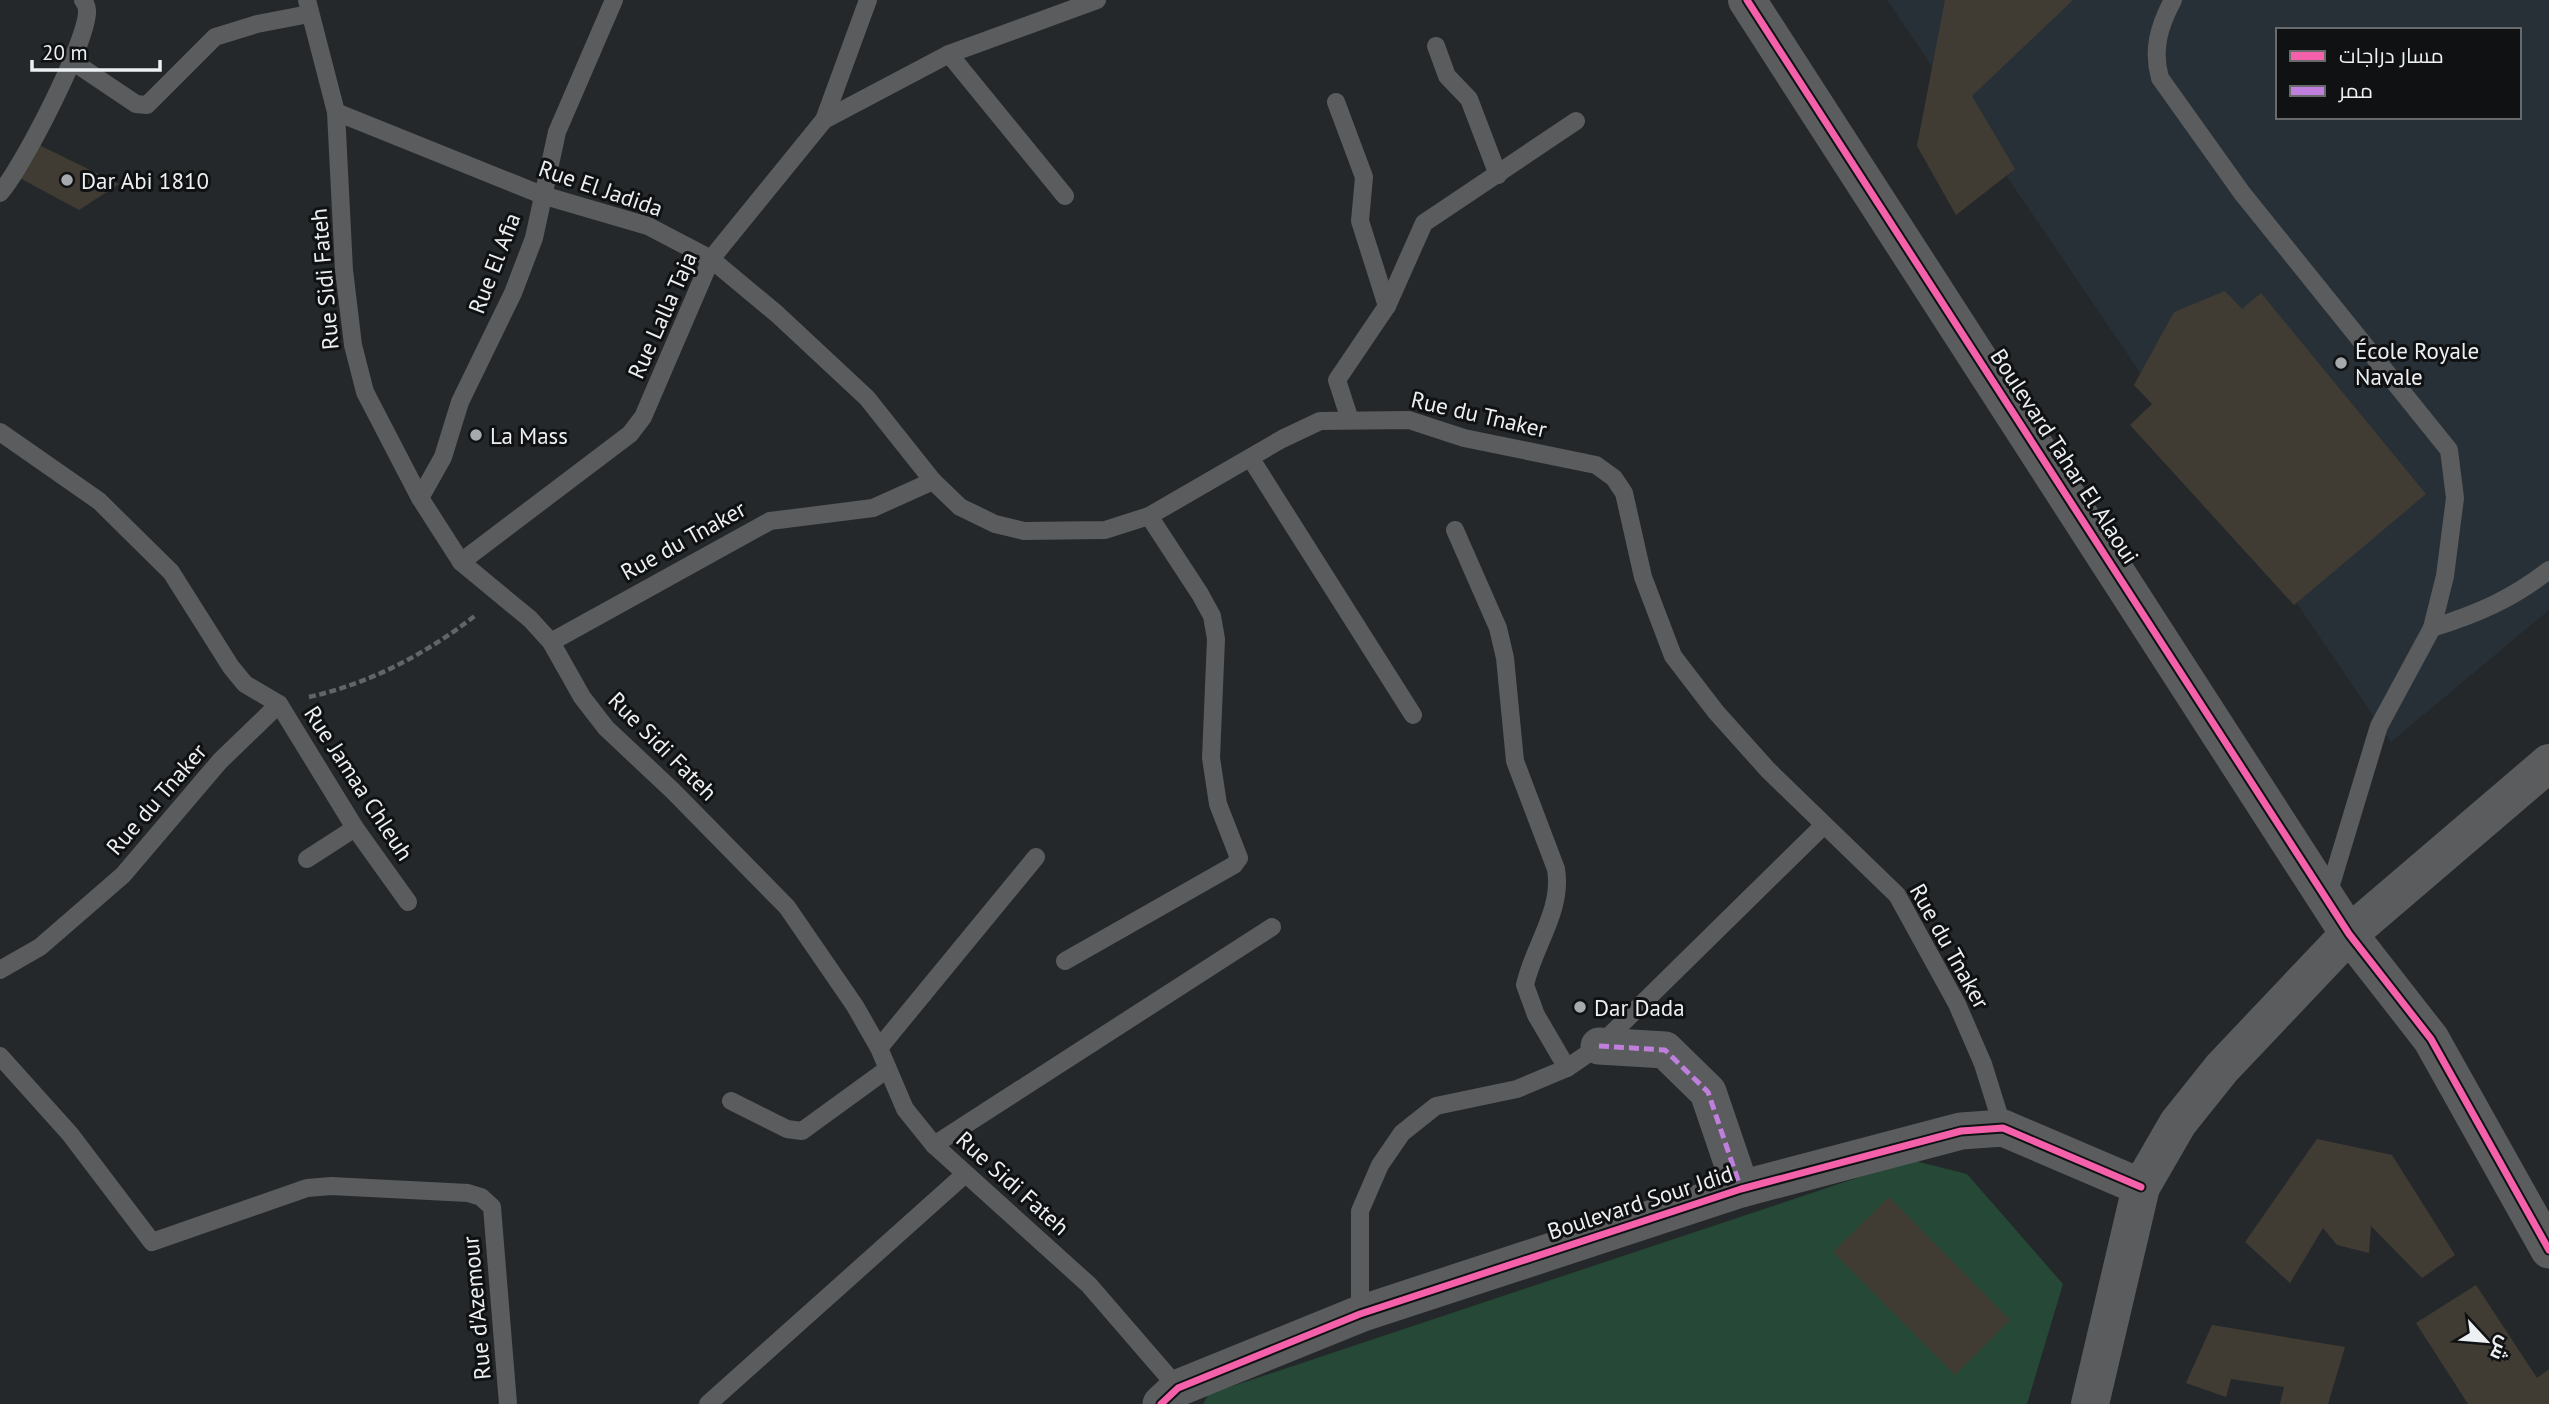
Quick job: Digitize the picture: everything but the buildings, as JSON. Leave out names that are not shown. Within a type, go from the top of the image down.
[{"type":"street","name":"Boulevard Tahar El Alaoui","points":[[1749,1],[2349,934]]},
{"type":"street","points":[[2090,1404],[2141,1186],[2178,1123],[2349,934],[2549,763]]},
{"type":"street","points":[[2349,934],[2431,1039],[2549,1250]]},
{"type":"street","points":[[1599,1046],[1665,1050],[1708,1093],[1741,1189]]},
{"type":"street","name":"Boulevard Sour Jdid","points":[[1170,1396],[1360,1314],[1741,1189],[1962,1131],[2003,1128],[2141,1186]]},
{"type":"lane","points":[[0,193],[17,169],[72,61],[87,10],[83,0]]},
{"type":"lane","name":"Rue El Afia","points":[[420,498],[443,457],[460,402],[513,293],[534,238],[557,132],[614,0]]},
{"type":"lane","name":"Rue Lalla Taja","points":[[461,562],[636,426],[655,391],[711,260],[824,120],[868,0]]},
{"type":"lane","points":[[824,120],[949,54],[1097,0]]},
{"type":"lane","points":[[2173,0],[2157,37],[2154,57],[2160,78],[2242,193],[2449,450],[2455,498],[2445,576],[2432,628],[2379,726],[2327,898]]},
{"type":"lane","points":[[72,61],[136,104],[147,105],[215,37],[308,7]]},
{"type":"lane","name":"Rue Sidi Fateh","points":[[308,7],[337,112],[344,270],[353,345],[366,392],[420,498],[461,562],[551,642],[582,697],[606,728],[673,791],[787,907],[855,1006],[879,1048],[886,1070],[905,1109],[934,1145],[964,1175],[1048,1245],[1089,1285],[1170,1396]]},
{"type":"lane","points":[[1436,46],[1447,76],[1469,99],[1498,174]]},
{"type":"lane","points":[[949,54],[1065,196]]},
{"type":"lane","points":[[1336,102],[1364,177],[1360,221],[1387,306]]},
{"type":"lane","name":"Rue El Jadida","points":[[337,112],[542,195],[648,226],[711,260],[777,314],[867,398],[933,481]]},
{"type":"lane","points":[[1350,420],[1337,380],[1387,306],[1424,223],[1576,121]]},
{"type":"lane","name":"Rue du Tnaker","points":[[551,642],[770,521],[873,508],[933,481],[960,507],[995,524],[1024,531],[1105,530],[1149,516],[1282,439],[1320,421],[1409,420],[1464,438],[1596,465],[1614,478],[1624,494],[1643,577],[1673,656],[1716,712],[1823,826],[1897,895],[1958,1004],[1983,1064],[2003,1128]]},
{"type":"lane","name":"Rue Jamaa Chleuh","points":[[0,432],[99,501],[171,572],[245,684],[279,704],[355,828],[408,902]]},
{"type":"lane","points":[[1251,459],[1413,715]]},
{"type":"lane","points":[[1065,961],[1234,865],[1239,858],[1218,804],[1211,758],[1216,639],[1212,617],[1149,516]]},
{"type":"lane","points":[[1455,530],[1498,628],[1505,658],[1515,761],[1556,869],[1559,887],[1555,905],[1525,985],[1536,1015],[1567,1068]]},
{"type":"lane","points":[[2432,628],[2479,614],[2528,586],[2549,570]]},
{"type":"lane","name":"Rue du Tnaker","points":[[0,970],[40,947],[123,874],[220,761],[279,704]]},
{"type":"lane","points":[[1360,1314],[1360,1212],[1388,1149],[1402,1133],[1436,1106],[1448,1101],[1494,1096],[1567,1068],[1599,1046],[1823,826]]},
{"type":"lane","points":[[307,859],[355,828]]},
{"type":"lane","points":[[879,1048],[1036,857]]},
{"type":"lane","points":[[934,1145],[1272,927]]},
{"type":"lane","name":"Rue d'Azemour","points":[[0,1056],[70,1134],[152,1242],[307,1188],[331,1185],[468,1193],[481,1197],[492,1208],[509,1404]]},
{"type":"lane","points":[[731,1101],[787,1129],[802,1131],[886,1070]]},
{"type":"lane","points":[[708,1404],[964,1175]]},
{"type":"path","points":[[279,704],[333,692],[379,675],[444,638],[501,595]]},
{"type":"shaded area","name":"École Royale Navale","points":[[1887,0],[2549,0],[2549,610],[2391,742]]},
{"type":"green space","points":[[1911,1160],[1967,1174],[2063,1284],[2027,1404],[1203,1404],[1209,1394]]},
{"type":"marked path","points":[[1599,1046],[1665,1050],[1708,1092],[1741,1189]]},
{"type":"cycle path","points":[[1747,0],[2349,934],[2431,1039],[2549,1250]]},
{"type":"cycle path","points":[[1161,1404],[1178,1388],[1360,1314],[1741,1189],[1961,1131],[2003,1128],[2141,1187]]},
{"type":"place","name":"Dar Abi 1810","points":[[67,180]]},
{"type":"place","name":"École Royale Navale","points":[[2341,363]]},
{"type":"place","name":"La Mass","points":[[476,435]]},
{"type":"place","name":"Dar Dada","points":[[1580,1007]]}]
